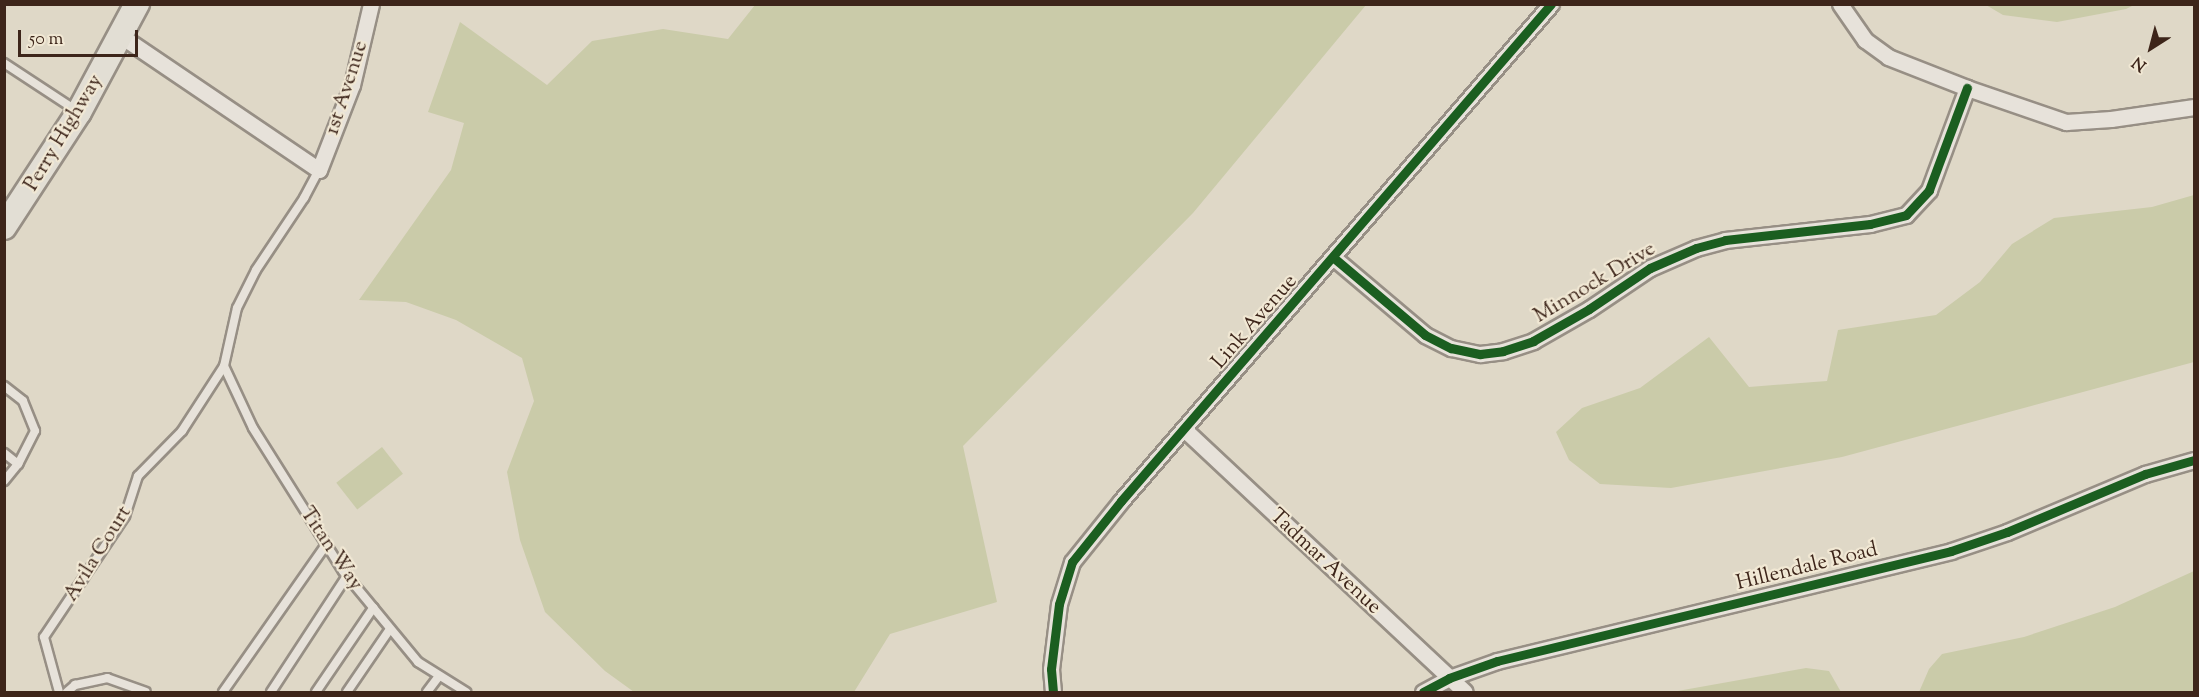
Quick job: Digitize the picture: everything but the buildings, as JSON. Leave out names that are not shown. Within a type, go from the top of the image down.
[{"type":"main road","name":"Perry Highway","points":[[4,227],[79,111],[137,4]]},
{"type":"street","name":"1st Avenue","points":[[319,170],[352,85],[372,4]]},
{"type":"street","name":"Link Avenue","points":[[1053,693],[1051,669],[1059,604],[1072,562],[1121,501],[1334,258],[1551,4]]},
{"type":"street","points":[[1840,4],[1865,40],[1888,57],[1967,88],[2066,122],[2111,119],[2194,107]]},
{"type":"street","points":[[121,36],[319,170]]},
{"type":"street","name":"Minnock Drive","points":[[1334,258],[1425,335],[1451,348],[1480,354],[1503,351],[1533,341],[1589,309],[1650,268],[1696,248],[1725,240],[1870,224],[1906,215],[1929,190],[1967,88]]},
{"type":"street","name":"Tadmar Avenue","points":[[1185,430],[1465,693]]},
{"type":"street","name":"Hillendale Road","points":[[1423,693],[1449,678],[1497,661],[1952,551],[2007,532],[2145,474],[2194,460]]},
{"type":"lane","points":[[4,63],[79,111]]},
{"type":"lane","name":"Avila Court","points":[[59,693],[44,637],[125,516],[138,476],[182,431],[224,366],[237,308],[256,270],[304,198],[319,170]]},
{"type":"lane","name":"Titan Way","points":[[224,366],[253,428],[347,576],[418,662],[466,693]]},
{"type":"lane","points":[[4,386],[23,401],[34,431],[18,464],[4,481]]},
{"type":"lane","points":[[4,453],[18,464]]},
{"type":"lane","points":[[223,693],[326,545]]},
{"type":"lane","points":[[271,693],[347,576]]},
{"type":"lane","points":[[316,693],[373,608]]},
{"type":"lane","points":[[347,693],[390,629]]},
{"type":"lane","points":[[428,693],[439,676]]},
{"type":"lane","points":[[67,693],[75,685],[107,678],[146,693]]},
{"type":"green space","points":[[755,5],[1366,5],[1193,213],[963,446],[997,602],[890,634],[854,692],[634,692],[605,671],[545,612],[520,540],[507,472],[534,401],[522,358],[456,320],[406,302],[359,300],[451,170],[464,123],[428,112],[460,22],[547,85],[592,41],[663,29],[728,39]]},
{"type":"green space","points":[[1986,5],[2134,5],[2126,9],[2057,22],[2003,15]]},
{"type":"green space","points":[[2194,195],[2194,362],[1842,457],[1671,488],[1600,484],[1569,460],[1556,432],[1582,408],[1640,388],[1709,337],[1749,387],[1827,381],[1838,330],[1936,315],[1980,282],[2012,244],[2054,218],[2152,207]]},
{"type":"green space","points":[[382,447],[403,474],[357,510],[336,483]]},
{"type":"green space","points":[[2194,571],[2194,692],[1919,692],[1929,669],[1942,654],[2024,637],[2115,607]]},
{"type":"green space","points":[[1806,668],[1829,671],[1841,692],[1672,692]]},
{"type":"cycle path","points":[[1053,692],[1051,669],[1059,604],[1072,562],[1121,501],[1551,4]]},
{"type":"cycle path","points":[[1334,258],[1425,335],[1451,348],[1480,354],[1503,351],[1533,341],[1589,309],[1650,268],[1696,248],[1725,240],[1870,224],[1906,215],[1929,190],[1967,88]]},
{"type":"cycle path","points":[[1423,692],[1449,678],[1497,661],[1951,551],[2007,532],[2145,474],[2194,460]]}]
